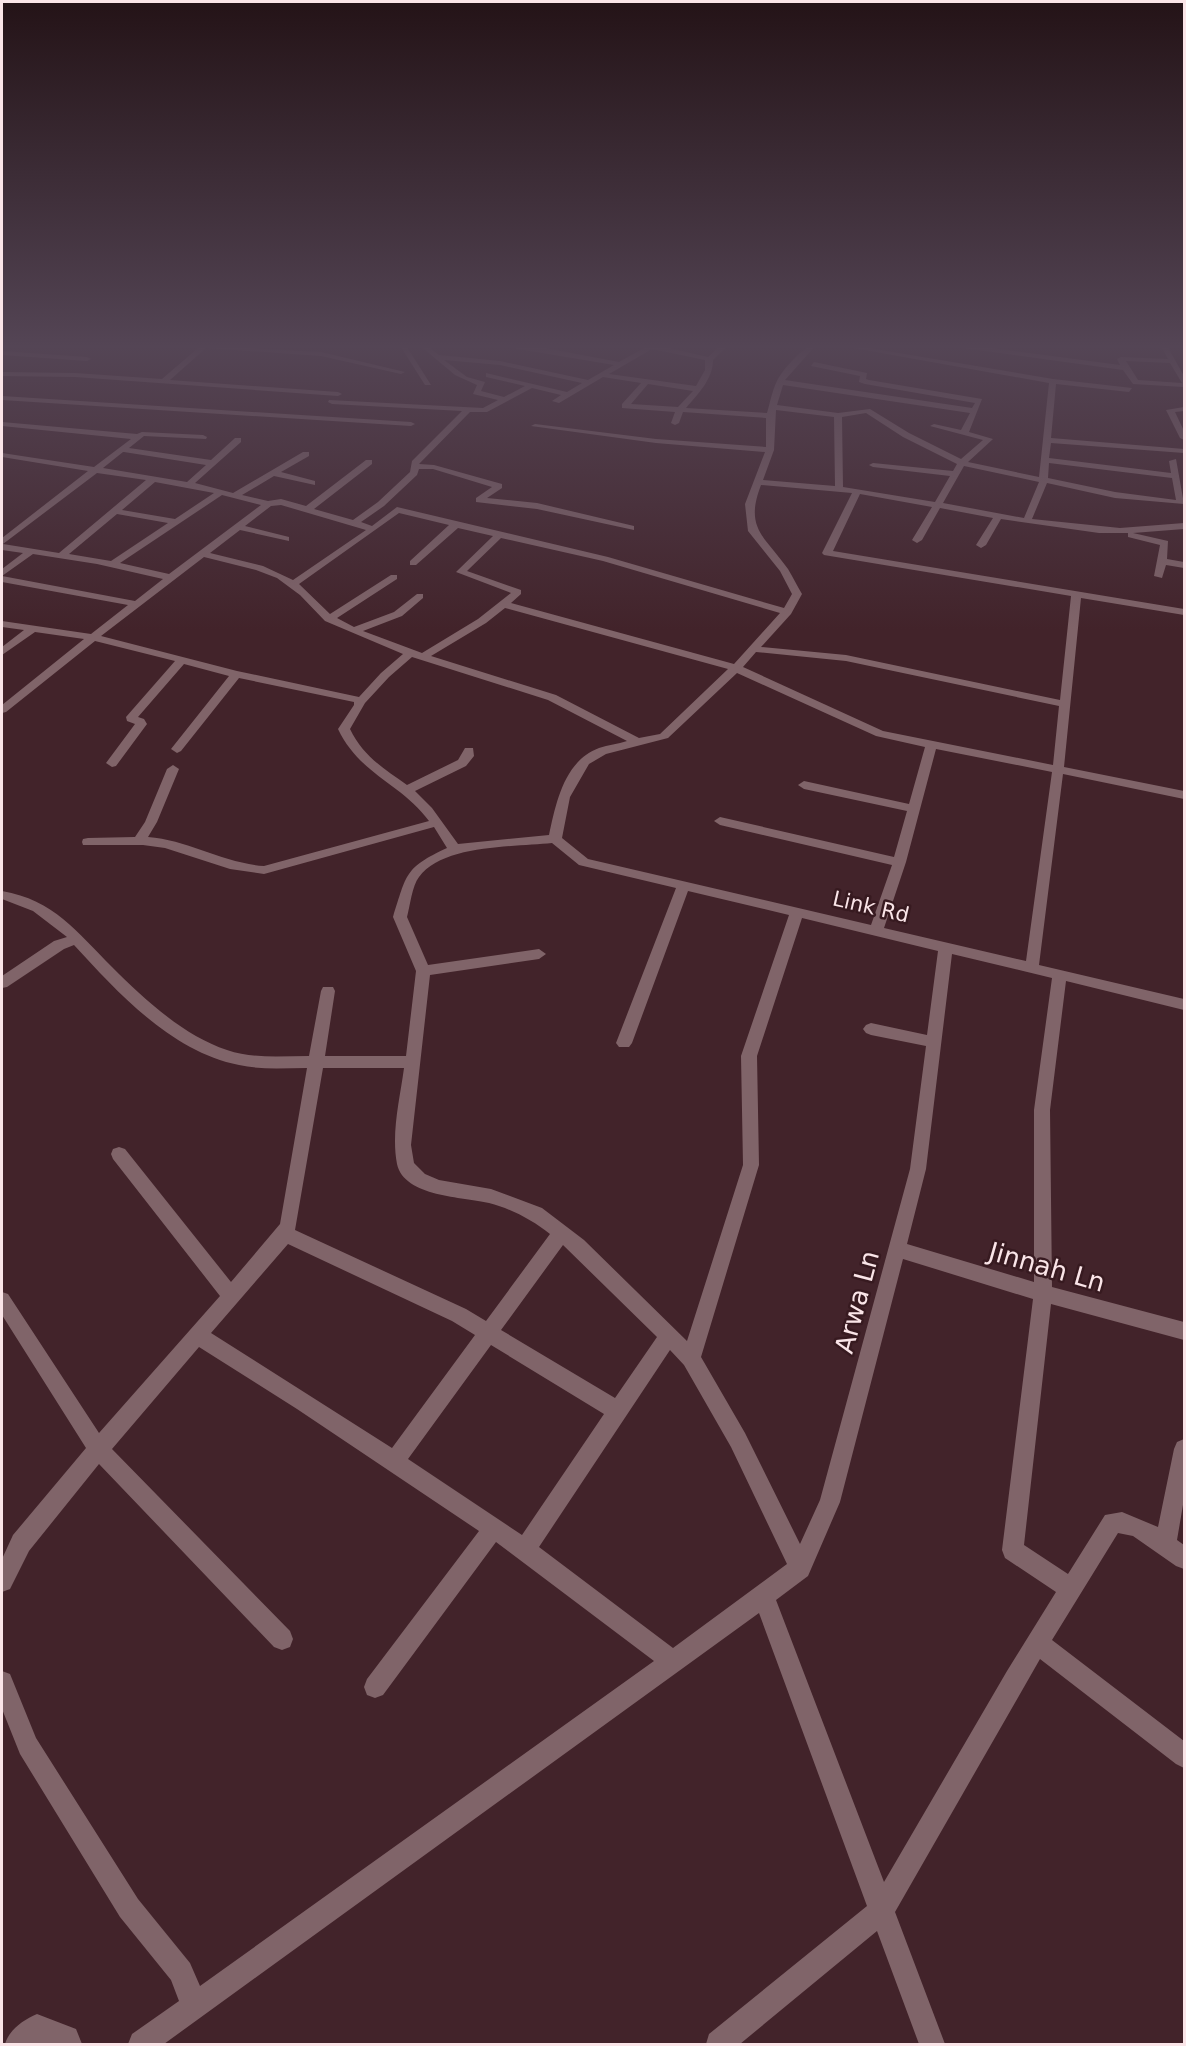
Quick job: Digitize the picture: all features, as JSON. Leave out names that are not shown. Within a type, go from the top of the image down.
[{"type":"street","points":[[2,542],[136,439]]},
{"type":"street","points":[[354,523],[381,504],[414,473],[414,466],[439,439]]},
{"type":"street","points":[[644,439],[770,450]]},
{"type":"street","points":[[142,2044],[800,1568],[738,1440],[691,1358],[578,1246],[536,1213],[491,1196],[438,1187],[419,1179],[406,1166],[403,1145],[423,971],[400,917],[413,874],[432,860],[455,849],[555,839],[564,797],[585,761],[602,751],[637,742],[652,741],[664,736],[736,668],[787,612],[797,594],[784,570],[753,531],[749,504],[770,450],[770,439]]},
{"type":"street","points":[[838,439],[839,489]]},
{"type":"street","points":[[919,439],[962,463],[1043,482],[1115,495],[1181,503],[1173,461]]},
{"type":"street","points":[[917,540],[962,463],[988,439]]},
{"type":"street","points":[[188,485],[238,441]]},
{"type":"street","points":[[1027,521],[1043,482],[1047,441],[1185,451]]},
{"type":"street","points":[[123,450],[212,463]]},
{"type":"street","points":[[235,495],[306,454]]},
{"type":"street","points":[[2,455],[188,485],[268,504],[281,502],[373,529]]},
{"type":"street","points":[[1045,460],[1176,476]]},
{"type":"street","points":[[307,510],[369,462]]},
{"type":"street","points":[[873,465],[955,474]]},
{"type":"street","points":[[414,466],[434,467],[499,486],[479,500],[537,506],[631,528]]},
{"type":"street","points":[[274,473],[312,483]]},
{"type":"street","points":[[61,556],[153,479]]},
{"type":"street","points":[[758,482],[857,491],[1027,521],[1120,531],[1163,541],[1165,543],[1159,576]]},
{"type":"street","points":[[857,491],[827,553],[1185,612]]},
{"type":"street","points":[[112,564],[221,492]]},
{"type":"street","points":[[2,710],[93,637],[268,504]]},
{"type":"street","points":[[293,584],[398,510],[499,535],[567,548],[787,612]]},
{"type":"street","points":[[115,511],[178,522]]},
{"type":"street","points":[[981,545],[998,516]]},
{"type":"street","points":[[413,563],[456,525]]},
{"type":"street","points":[[1120,531],[1185,526]]},
{"type":"street","points":[[239,527],[286,538]]},
{"type":"street","points":[[423,657],[482,621],[518,592],[461,572],[499,535]]},
{"type":"street","points":[[2,547],[112,564],[172,578]]},
{"type":"street","points":[[2,573],[30,552]]},
{"type":"street","points":[[204,554],[268,571],[304,592],[322,615],[354,631],[411,653],[540,693],[582,712],[637,742]]},
{"type":"street","points":[[1162,561],[1185,565]]},
{"type":"street","points":[[329,619],[394,577]]},
{"type":"street","points":[[2,579],[137,604]]},
{"type":"street","points":[[1032,967],[1058,770],[1076,595]]},
{"type":"street","points":[[354,631],[398,614],[420,596]]},
{"type":"street","points":[[503,604],[736,668],[868,730],[1185,795]]},
{"type":"street","points":[[2,624],[93,637],[236,674],[360,702]]},
{"type":"street","points":[[2,652],[32,629]]},
{"type":"street","points":[[754,649],[846,658],[1064,704]]},
{"type":"street","points":[[411,653],[385,675],[360,702],[344,729],[348,740],[377,772],[418,800],[455,849]]},
{"type":"street","points":[[112,763],[141,724],[140,721],[131,719],[132,717],[183,659]]},
{"type":"street","points":[[177,749],[236,674]]},
{"type":"street","points":[[876,930],[899,862],[932,744]]},
{"type":"street","points":[[405,791],[462,763],[469,750]]},
{"type":"street","points":[[138,842],[151,822],[173,769]]},
{"type":"street","points":[[804,785],[914,809]]},
{"type":"street","points":[[720,821],[899,862]]},
{"type":"street","points":[[88,842],[138,842],[175,846],[245,870],[264,870],[435,823]]},
{"type":"street","name":"Link Rd","points":[[555,839],[584,862],[1185,1004]]},
{"type":"street","points":[[624,1043],[684,885]]},
{"type":"street","points":[[2,895],[38,905],[77,939],[119,983],[189,1040],[231,1058],[258,1062],[414,1062]]},
{"type":"street","points":[[691,1358],[751,1165],[749,1056],[797,912]]},
{"type":"street","points":[[2,983],[59,945],[77,939]]},
{"type":"street","name":"Arwa Ln","points":[[800,1568],[830,1502],[918,1169],[946,947]]},
{"type":"street","points":[[423,971],[539,954]]},
{"type":"street","points":[[1060,975],[1042,1110],[1043,1293],[1013,1550],[1071,1588]]},
{"type":"street","points":[[2,1581],[21,1543],[98,1449],[285,1234],[289,1224],[328,990]]},
{"type":"street","points":[[871,1029],[934,1042]]},
{"type":"street","points":[[119,1154],[231,1296]]},
{"type":"street","points":[[394,1462],[561,1233]]},
{"type":"street","points":[[285,1234],[459,1315],[618,1411]]},
{"type":"street","name":"Jinnah Ln","points":[[897,1249],[1043,1293],[1185,1331]]},
{"type":"street","points":[[2,1300],[98,1449],[282,1639]]},
{"type":"street","points":[[197,1335],[525,1549],[673,1662]]},
{"type":"street","points":[[525,1549],[669,1335]]},
{"type":"street","points":[[1165,1545],[1185,1449]]},
{"type":"street","points":[[719,2044],[882,1910],[1038,1642],[1112,1522],[1123,1520],[1137,1526],[1185,1558]]},
{"type":"street","points":[[375,1687],[494,1528]]},
{"type":"street","points":[[764,1596],[932,2044]]},
{"type":"street","points":[[1038,1642],[1185,1756]]},
{"type":"street","points":[[2,1682],[28,1746],[129,1908],[181,1972],[194,2007]]},
{"type":"street","points":[[18,2044],[37,2028],[66,2039],[69,2044]]}]
